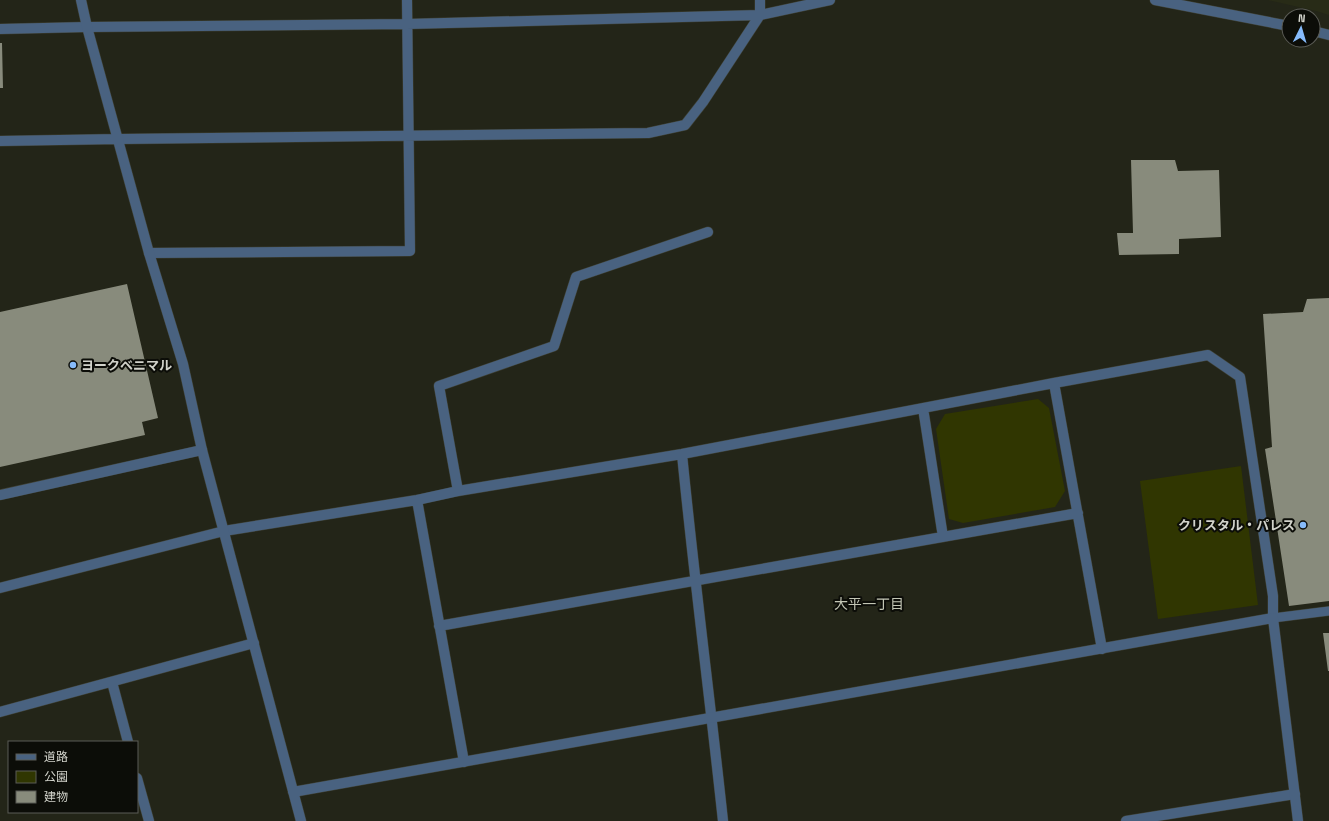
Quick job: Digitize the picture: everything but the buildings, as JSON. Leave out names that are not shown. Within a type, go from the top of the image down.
[{"type":"street","points":[[81,0],[87,27],[119,139],[149,253],[183,364],[202,450],[301,821]]},
{"type":"street","points":[[149,253],[410,251],[407,0]]},
{"type":"street","points":[[0,141],[648,132],[685,125],[703,102],[760,15],[760,0]]},
{"type":"street","points":[[0,29],[407,24],[760,15],[830,0]]},
{"type":"street","points":[[1155,0],[1281,24]]},
{"type":"street","points":[[458,491],[439,386],[554,346],[576,277],[708,232]]},
{"type":"street","points":[[0,588],[224,531],[416,500],[458,491],[682,454],[1208,355],[1240,377],[1273,596],[1273,618],[1298,821]]},
{"type":"street","points":[[1054,383],[1102,648]]},
{"type":"street","points":[[923,408],[943,537]]},
{"type":"street","points":[[0,495],[202,450]]},
{"type":"street","points":[[682,454],[723,821]]},
{"type":"street","points":[[416,500],[464,762]]},
{"type":"street","points":[[439,626],[1078,513]]},
{"type":"street","points":[[293,792],[1273,618]]},
{"type":"street","points":[[0,712],[254,643]]},
{"type":"street","points":[[112,682],[128,741]]},
{"type":"street","points":[[138,782],[149,821]]},
{"type":"street","points":[[1126,821],[1295,794]]},
{"type":"lane","points":[[1273,618],[1329,612]]},
{"type":"shaded area","points":[[1268,0],[1329,0],[1329,15],[1321,13],[1321,8],[1303,8]]},
{"type":"green space","points":[[1038,399],[1049,408],[1065,491],[1055,507],[963,523],[949,519],[936,429],[945,414]]},
{"type":"green space","points":[[1241,466],[1258,605],[1158,619],[1140,481]]},
{"type":"place","name":"ヨークベニマル","points":[[73,365]]},
{"type":"place","name":"クリスタル・パレス","points":[[1303,525]]},
{"type":"district","name":"大平一丁目","points":[[869,604]]}]
